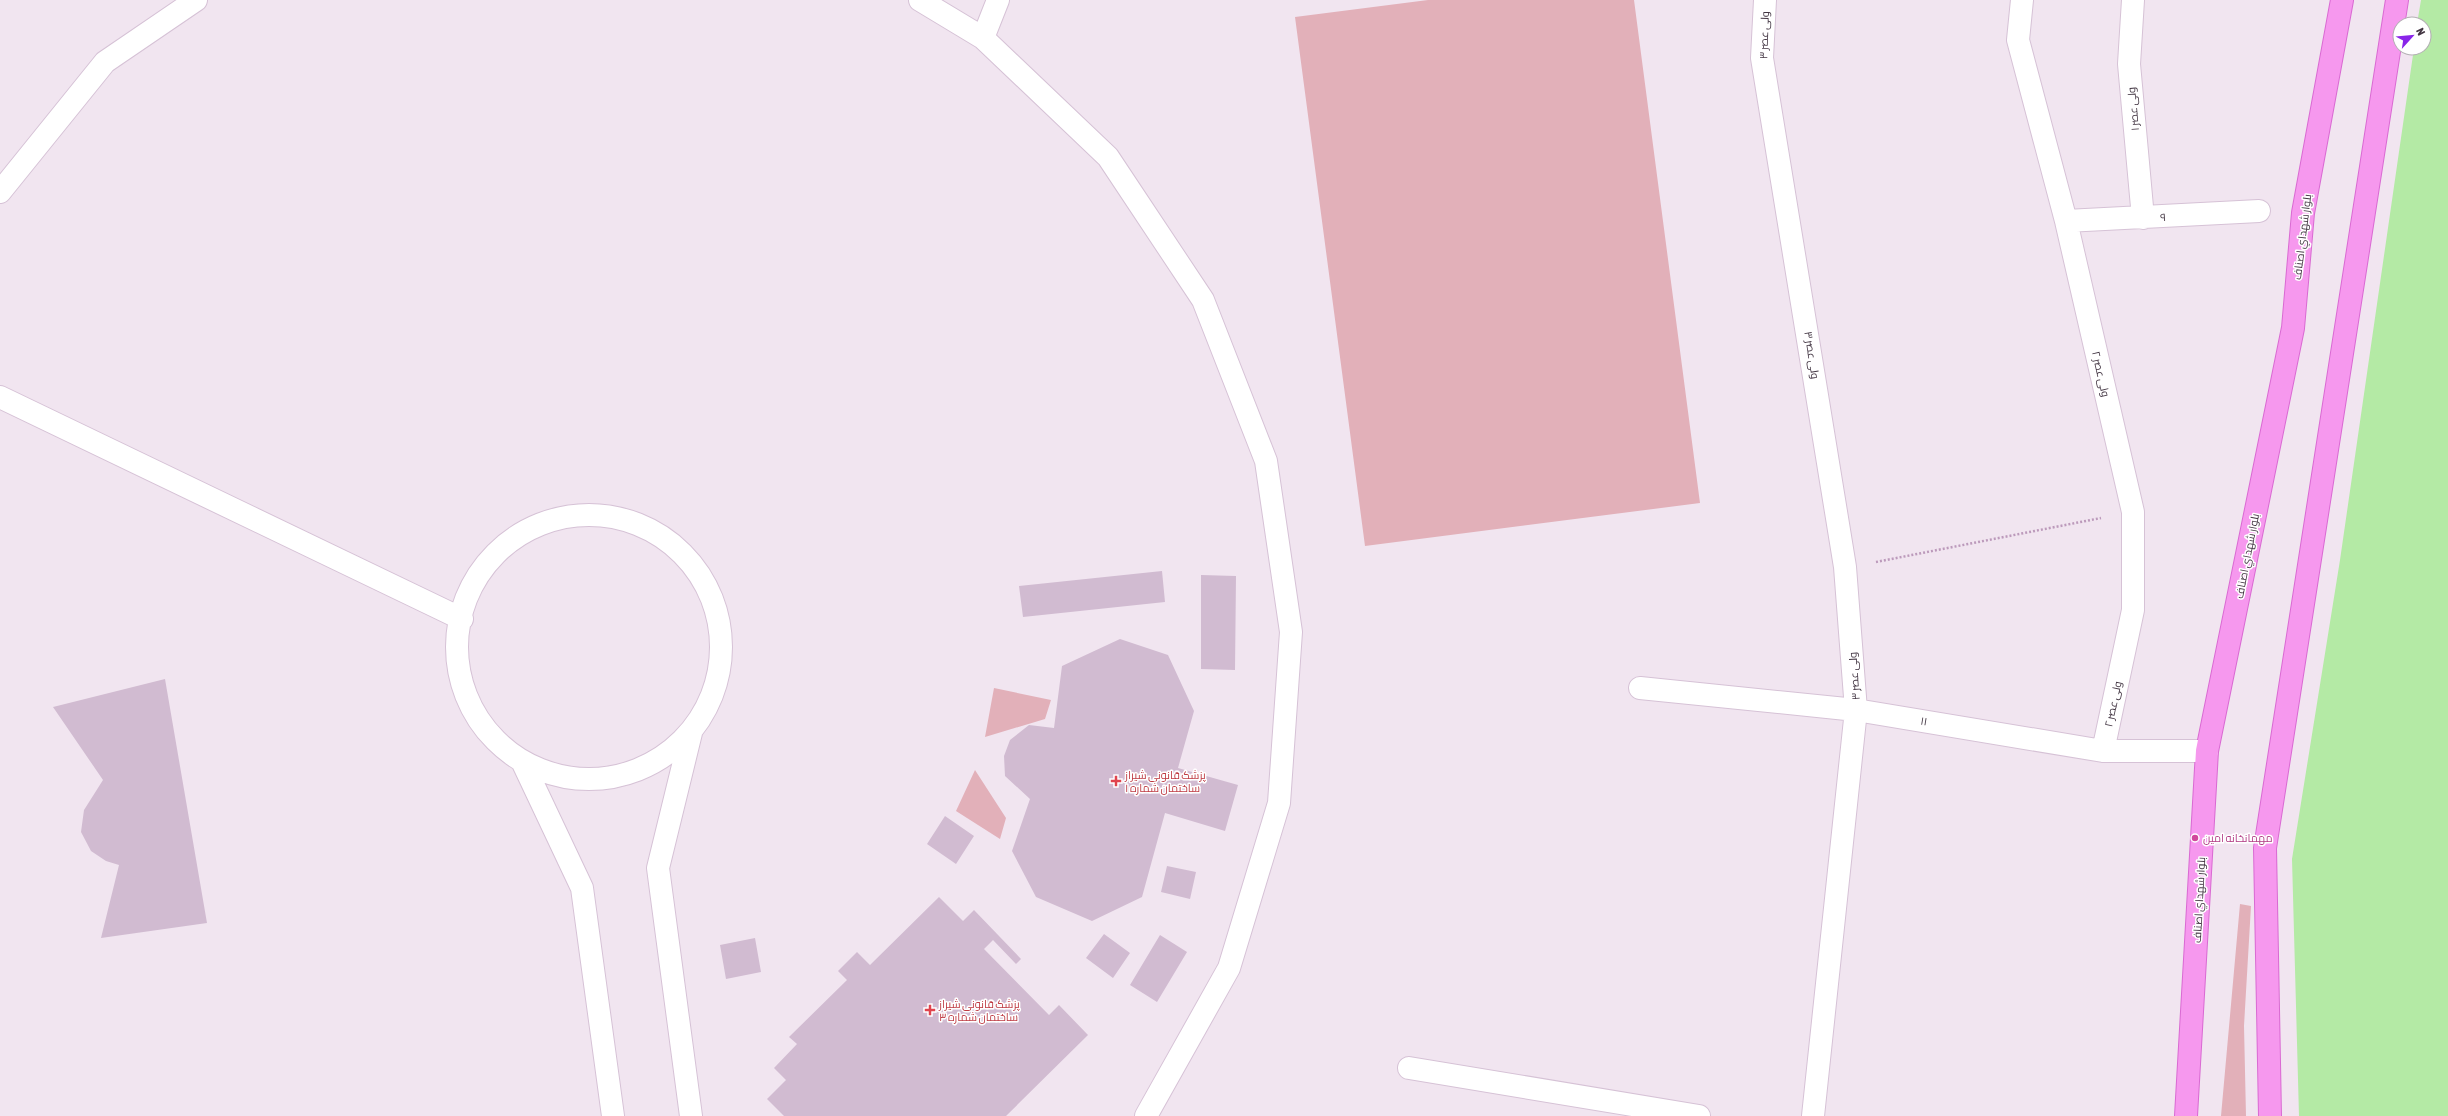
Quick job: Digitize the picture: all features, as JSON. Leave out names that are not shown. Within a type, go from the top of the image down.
[{"type":"main road","name":"بلوار شهداي اصناف","points":[[2186,1116],[2207,751],[2293,328],[2303,213],[2342,0]]},
{"type":"main road","points":[[2270,1116],[2265,848],[2397,0]]},
{"type":"street","points":[[0,192],[105,62],[196,0]]},
{"type":"street","points":[[920,0],[983,38],[1108,157],[1204,300],[1266,461],[1292,632],[1279,803],[1229,968],[1146,1116]]},
{"type":"street","points":[[983,38],[998,0]]},
{"type":"street","name":"ولی عصر ۳","points":[[1765,0],[1762,58],[1845,568],[1856,710],[1813,1116]]},
{"type":"street","name":"ولی عصر ۲","points":[[2022,0],[2018,40],[2066,221],[2133,512],[2133,610],[2103,751]]},
{"type":"street","name":"ولی عصر ۱","points":[[2133,0],[2129,64],[2142,218]]},
{"type":"street","name":"۹","points":[[2066,221],[2259,211]]},
{"type":"street","points":[[0,397],[462,619]]},
{"type":"street","points":[[691,733],[655,763],[612,778],[566,778],[522,761],[487,731],[464,691],[457,646],[466,600],[485,564],[515,536],[552,519],[593,514],[633,521],[669,541],[698,571],[716,607],[722,648],[714,694],[691,733],[658,868],[691,1116]]},
{"type":"street","name":"۱۱","points":[[1640,688],[1856,710],[2103,751],[2207,751]]},
{"type":"street","points":[[522,761],[582,888],[613,1116]]},
{"type":"street","points":[[1409,1068],[1699,1116]]},
{"type":"path","points":[[1845,568],[2133,512]]},
{"type":"shaded area","points":[[1428,0],[1634,0],[1700,503],[1365,546],[1295,17]]},
{"type":"shaded area","points":[[2421,0],[2448,0],[2448,1116],[2299,1116],[2292,859],[2340,560],[2413,56],[2432,56],[2432,16],[2418,16]]},
{"type":"shaded area","points":[[994,688],[1051,700],[1045,719],[985,737]]},
{"type":"shaded area","points":[[975,770],[1006,818],[1000,839],[956,811]]},
{"type":"shaded area","points":[[2240,904],[2251,906],[2244,1026],[2246,1116],[2221,1116]]},
{"type":"building","points":[[1162,571],[1165,602],[1023,617],[1019,586]]},
{"type":"building","points":[[1201,575],[1236,576],[1235,670],[1201,669]]},
{"type":"building","name":"پزشک قانونی شیراز ساختمان شماره ۱","points":[[1120,639],[1168,655],[1194,711],[1178,768],[1238,785],[1225,831],[1165,813],[1142,897],[1092,921],[1036,897],[1012,851],[1030,799],[1005,776],[1004,756],[1010,740],[1029,725],[1054,728],[1062,666]]},
{"type":"building","points":[[165,679],[207,923],[101,938],[119,865],[106,861],[91,851],[81,832],[84,810],[103,780],[53,707]]},
{"type":"building","points":[[945,816],[974,836],[956,864],[927,844]]},
{"type":"building","points":[[1167,866],[1196,872],[1190,899],[1161,892]]},
{"type":"building","name":"پزشک قانونی شیراز ساختمان شماره ٣","points":[[939,897],[963,921],[974,910],[1021,959],[1016,964],[993,940],[984,949],[1049,1015],[1059,1005],[1088,1035],[1006,1116],[784,1116],[767,1099],[786,1080],[774,1068],[797,1044],[789,1037],[847,980],[838,971],[857,952],[870,965]]},
{"type":"building","points":[[1104,934],[1130,953],[1113,978],[1086,958]]},
{"type":"building","points":[[1160,935],[1187,952],[1157,1002],[1130,985]]},
{"type":"building","points":[[755,938],[761,972],[726,979],[720,945]]},
{"type":"place","name":"پزشک قانونی شیراز ساختمان شماره ۱","points":[[1116,781]]},
{"type":"place","name":"مهمانخانه امین","points":[[2195,838]]},
{"type":"place","name":"پزشک قانونی شیراز ساختمان شماره ٣","points":[[930,1010]]}]
